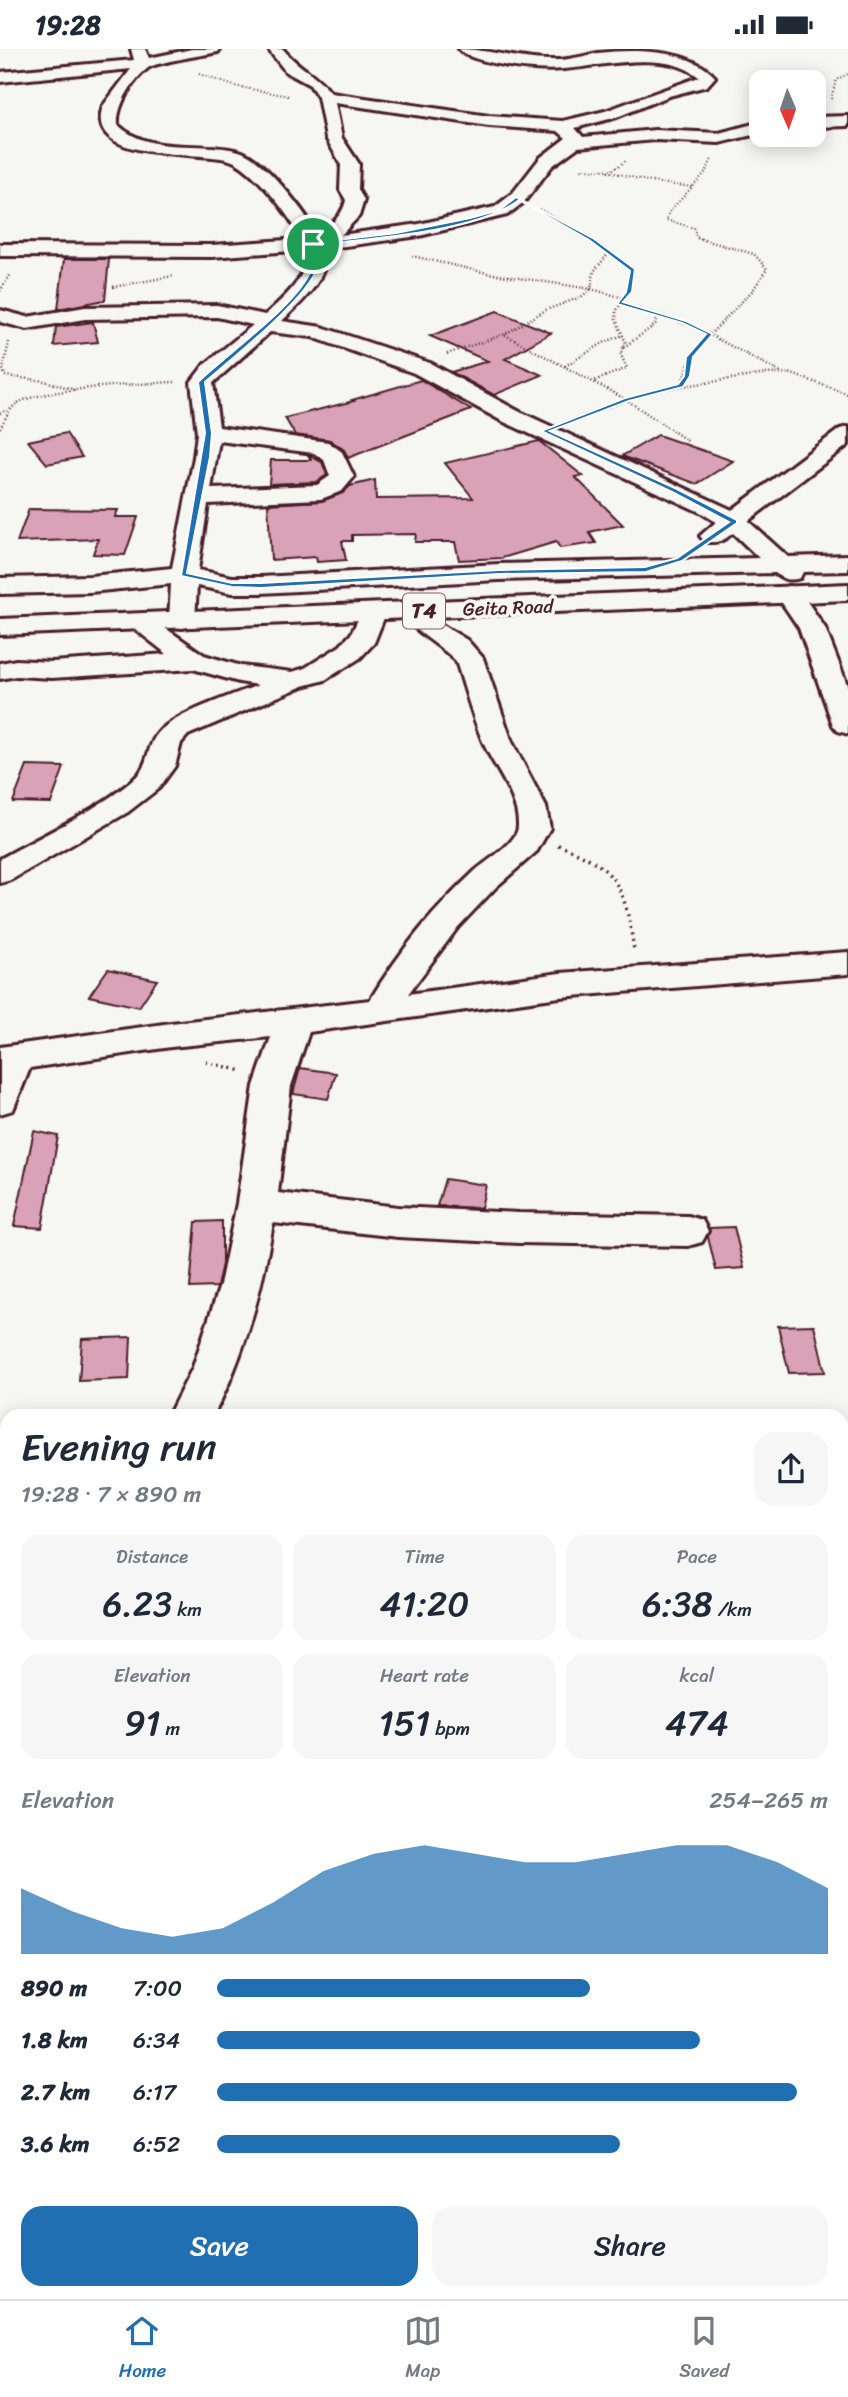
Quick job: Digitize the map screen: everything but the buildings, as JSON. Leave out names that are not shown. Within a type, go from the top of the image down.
[{"type":"main road","points":[[0,78],[140,57],[166,60],[213,49]]},
{"type":"main road","points":[[275,49],[290,69],[322,91],[361,104],[489,121],[563,126],[611,114],[663,93],[702,83],[707,78],[702,70],[690,61],[660,55],[619,54],[554,64],[486,57],[466,49]]},
{"type":"main road","points":[[140,57],[112,104],[108,123],[113,131],[138,144],[170,150],[235,155],[243,159],[286,201],[319,244]]},
{"type":"main road","points":[[183,620],[183,575],[208,433],[202,382],[290,302],[315,270],[319,244],[349,222],[355,200],[349,190],[350,165],[334,138],[322,91]]},
{"type":"main road","points":[[826,122],[848,121]]},
{"type":"main road","points":[[563,126],[573,133],[574,142]]},
{"type":"main road","points":[[0,250],[212,251],[319,244],[396,234],[501,211],[518,198],[546,162],[574,142],[655,135],[713,141],[749,132]]},
{"type":"main road","points":[[10,322],[85,313],[217,311],[315,331],[422,368],[544,431],[675,490],[734,521],[781,564],[802,594],[848,725]]},
{"type":"main road","points":[[197,497],[321,492],[334,486],[342,477],[334,457],[320,447],[208,433]]},
{"type":"main road","points":[[618,602],[627,585],[646,569],[680,559],[848,434]]},
{"type":"main road","points":[[0,586],[90,584],[183,575],[232,585],[261,585],[499,572],[848,563]]},
{"type":"main road","name":"Geita Road","points":[[0,627],[848,592]]},
{"type":"main road","points":[[382,1009],[411,961],[433,935],[526,844],[534,828],[531,807],[497,742],[469,658],[457,646],[432,631],[413,611]]},
{"type":"main road","points":[[0,873],[117,805],[148,782],[160,766],[167,740],[178,729],[293,680],[315,674],[350,652],[364,637],[373,613]]},
{"type":"main road","points":[[139,622],[194,661],[239,674],[293,680]]},
{"type":"main road","points":[[0,671],[16,668],[52,670],[194,661]]},
{"type":"main road","points":[[0,1101],[8,1058],[171,1035],[297,1022],[560,985],[848,963]]},
{"type":"main road","points":[[194,1409],[205,1387],[233,1307],[256,1206],[274,1073],[286,1039],[297,1022]]},
{"type":"main road","points":[[256,1206],[398,1221],[519,1228],[688,1231]]},
{"type":"path","points":[[166,60],[233,86],[269,94],[322,91]]},
{"type":"path","points":[[681,385],[687,376],[690,357],[757,285],[767,269],[764,263],[746,252],[707,242],[696,237],[694,228],[672,224],[666,220],[706,172],[714,150],[713,141]]},
{"type":"path","points":[[608,171],[651,182],[693,187]]},
{"type":"path","points":[[518,198],[572,227],[633,270],[629,292],[619,303],[616,319],[626,343],[620,357],[627,368],[594,381]]},
{"type":"path","points":[[108,288],[175,276],[212,251]]},
{"type":"path","points":[[422,368],[449,352],[505,334],[546,310],[581,297],[591,289],[594,271],[609,253]]},
{"type":"path","points":[[405,255],[488,273],[591,289],[624,298]]},
{"type":"path","points":[[0,291],[14,270]]},
{"type":"path","points":[[619,303],[659,314],[709,334],[781,373],[848,394]]},
{"type":"path","points":[[624,347],[655,325],[659,314]]},
{"type":"path","points":[[10,322],[3,369],[5,376],[45,381],[78,391]]},
{"type":"path","points":[[505,334],[627,400],[635,408],[678,432],[689,442]]},
{"type":"path","points":[[565,366],[603,343],[624,335]]},
{"type":"path","points":[[544,431],[627,400],[681,385],[781,373]]},
{"type":"path","points":[[0,428],[19,401],[34,396],[141,383],[202,382]]},
{"type":"path","points":[[0,413],[11,409]]},
{"type":"path","points":[[532,835],[594,860],[616,881],[628,907],[634,951],[634,978]]},
{"type":"route","points":[[518,198],[591,239],[633,270],[629,292],[619,303],[684,322],[709,334],[690,357],[687,376],[681,385],[656,390],[544,431],[675,490],[734,521],[680,559],[646,569],[499,572],[261,585],[232,585],[183,575],[206,457],[208,433],[201,394],[202,382],[212,370],[290,302],[308,282],[317,262],[313,244],[396,234],[470,219],[501,211],[518,198]]}]
